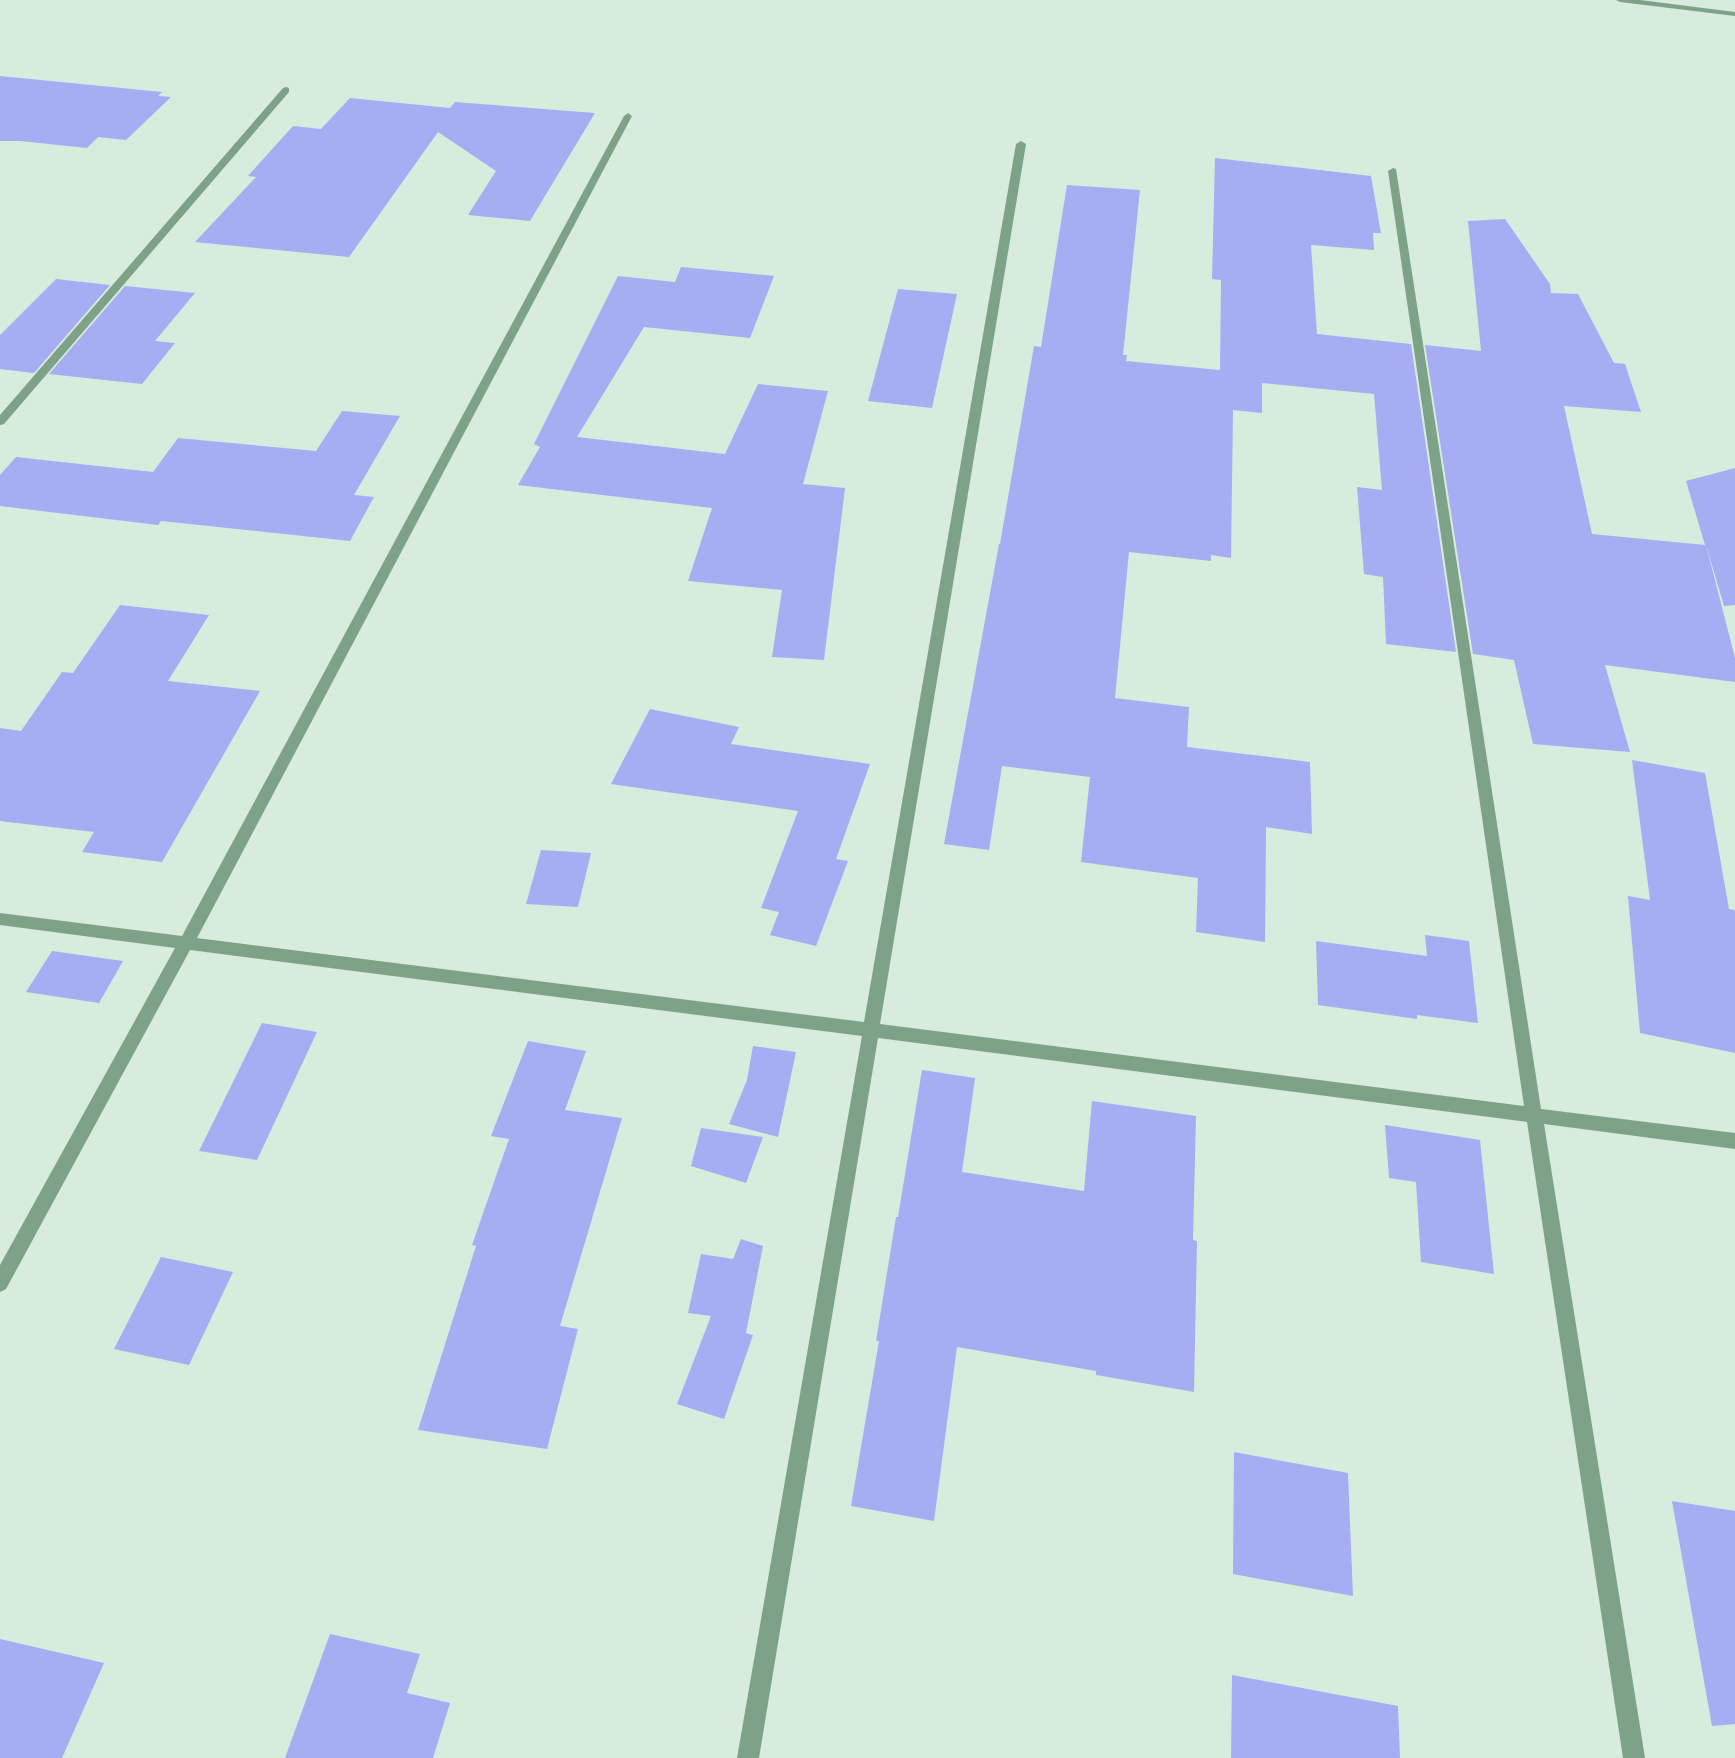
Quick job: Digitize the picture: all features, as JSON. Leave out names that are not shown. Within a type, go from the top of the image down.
[{"type":"street","points":[[1620,0],[1665,3],[1735,14]]},
{"type":"street","points":[[0,422],[286,90]]},
{"type":"street","points":[[0,1283],[186,943],[628,116]]},
{"type":"street","points":[[748,1758],[1021,144]]},
{"type":"street","points":[[1392,171],[1534,1116],[1634,1758]]},
{"type":"street","points":[[0,919],[1735,1141]]},
{"type":"building","points":[[0,76],[162,92],[158,96],[171,97],[126,140],[98,137],[87,148],[20,141],[0,141]]},
{"type":"building","points":[[350,98],[450,108],[455,102],[595,113],[530,221],[468,215],[496,171],[438,132],[349,257],[195,242],[256,177],[248,176],[293,126],[321,129]]},
{"type":"building","points":[[1215,158],[1371,176],[1381,233],[1373,233],[1374,250],[1311,245],[1317,334],[1411,344],[1456,652],[1386,644],[1383,577],[1364,574],[1357,487],[1382,490],[1374,394],[1262,383],[1262,413],[1233,410],[1231,558],[1211,555],[1211,561],[1129,552],[1115,698],[1189,707],[1187,747],[1310,762],[1312,834],[1266,827],[1265,942],[1196,932],[1198,878],[1081,862],[1090,777],[1002,766],[989,850],[944,844],[1000,544],[1034,346],[1041,347],[1067,185],[1140,190],[1123,355],[1127,355],[1126,361],[1220,370],[1221,280],[1212,279]]},
{"type":"building","points":[[1505,219],[1550,284],[1551,293],[1578,294],[1614,363],[1625,364],[1641,412],[1564,406],[1592,534],[1705,545],[1686,481],[1735,468],[1735,605],[1724,606],[1706,545],[1735,658],[1735,682],[1605,665],[1630,752],[1533,744],[1514,660],[1473,654],[1425,345],[1481,351],[1468,221]]},
{"type":"building","points":[[681,267],[774,276],[750,338],[644,327],[577,437],[725,454],[758,384],[828,391],[803,484],[845,488],[824,660],[772,657],[782,590],[688,581],[712,508],[518,485],[540,447],[534,444],[618,276],[675,282]]},
{"type":"building","points":[[56,279],[110,285],[34,373],[0,369],[0,335]]},
{"type":"building","points":[[125,286],[195,293],[155,341],[175,343],[142,384],[49,374]]},
{"type":"building","points":[[898,289],[957,294],[932,408],[868,401]]},
{"type":"building","points":[[342,411],[400,416],[354,495],[374,497],[350,541],[161,521],[158,525],[0,506],[0,475],[16,457],[153,472],[178,438],[316,451]]},
{"type":"building","points":[[120,605],[209,615],[168,681],[260,691],[162,862],[82,852],[94,832],[0,821],[0,728],[21,731],[62,672],[73,673]]},
{"type":"building","points":[[650,709],[739,727],[731,744],[870,764],[836,859],[848,861],[816,946],[770,935],[779,912],[761,908],[798,811],[611,784]]},
{"type":"building","points":[[1632,760],[1705,773],[1729,909],[1735,910],[1735,1053],[1640,1033],[1628,896],[1650,900]]},
{"type":"building","points":[[541,850],[591,853],[578,907],[526,904]]},
{"type":"building","points":[[1425,935],[1469,941],[1478,1023],[1417,1015],[1417,1019],[1318,1005],[1316,941],[1427,956]]},
{"type":"building","points":[[52,951],[123,961],[99,1003],[26,992]]},
{"type":"building","points":[[262,1023],[317,1032],[257,1160],[199,1151]]},
{"type":"building","points":[[528,1041],[586,1051],[565,1110],[622,1118],[560,1326],[578,1329],[547,1449],[418,1430],[476,1246],[472,1245],[509,1139],[491,1136]]},
{"type":"building","points":[[753,1046],[796,1052],[778,1137],[729,1124],[747,1080]]},
{"type":"building","points":[[922,1070],[975,1078],[962,1172],[1084,1191],[1092,1101],[1196,1116],[1193,1240],[1197,1241],[1194,1392],[1096,1375],[1096,1371],[957,1347],[934,1521],[851,1506],[879,1341],[876,1341],[896,1217],[898,1217]]},
{"type":"building","points":[[1385,1125],[1480,1140],[1494,1274],[1421,1262],[1416,1182],[1389,1178]]},
{"type":"building","points":[[701,1128],[763,1137],[746,1183],[691,1166]]},
{"type":"building","points":[[741,1239],[763,1246],[746,1333],[753,1335],[724,1419],[677,1404],[711,1316],[688,1313],[701,1254],[733,1259]]},
{"type":"building","points":[[161,1257],[233,1272],[189,1365],[114,1349]]},
{"type":"building","points":[[1234,1452],[1348,1473],[1353,1596],[1233,1574]]},
{"type":"building","points":[[1672,1501],[1735,1511],[1735,1724],[1712,1726]]},
{"type":"building","points":[[330,1634],[420,1654],[407,1693],[450,1703],[433,1758],[285,1758]]},
{"type":"building","points":[[0,1639],[104,1663],[62,1758],[0,1758]]},
{"type":"building","points":[[1232,1675],[1398,1706],[1400,1758],[1231,1758]]}]
